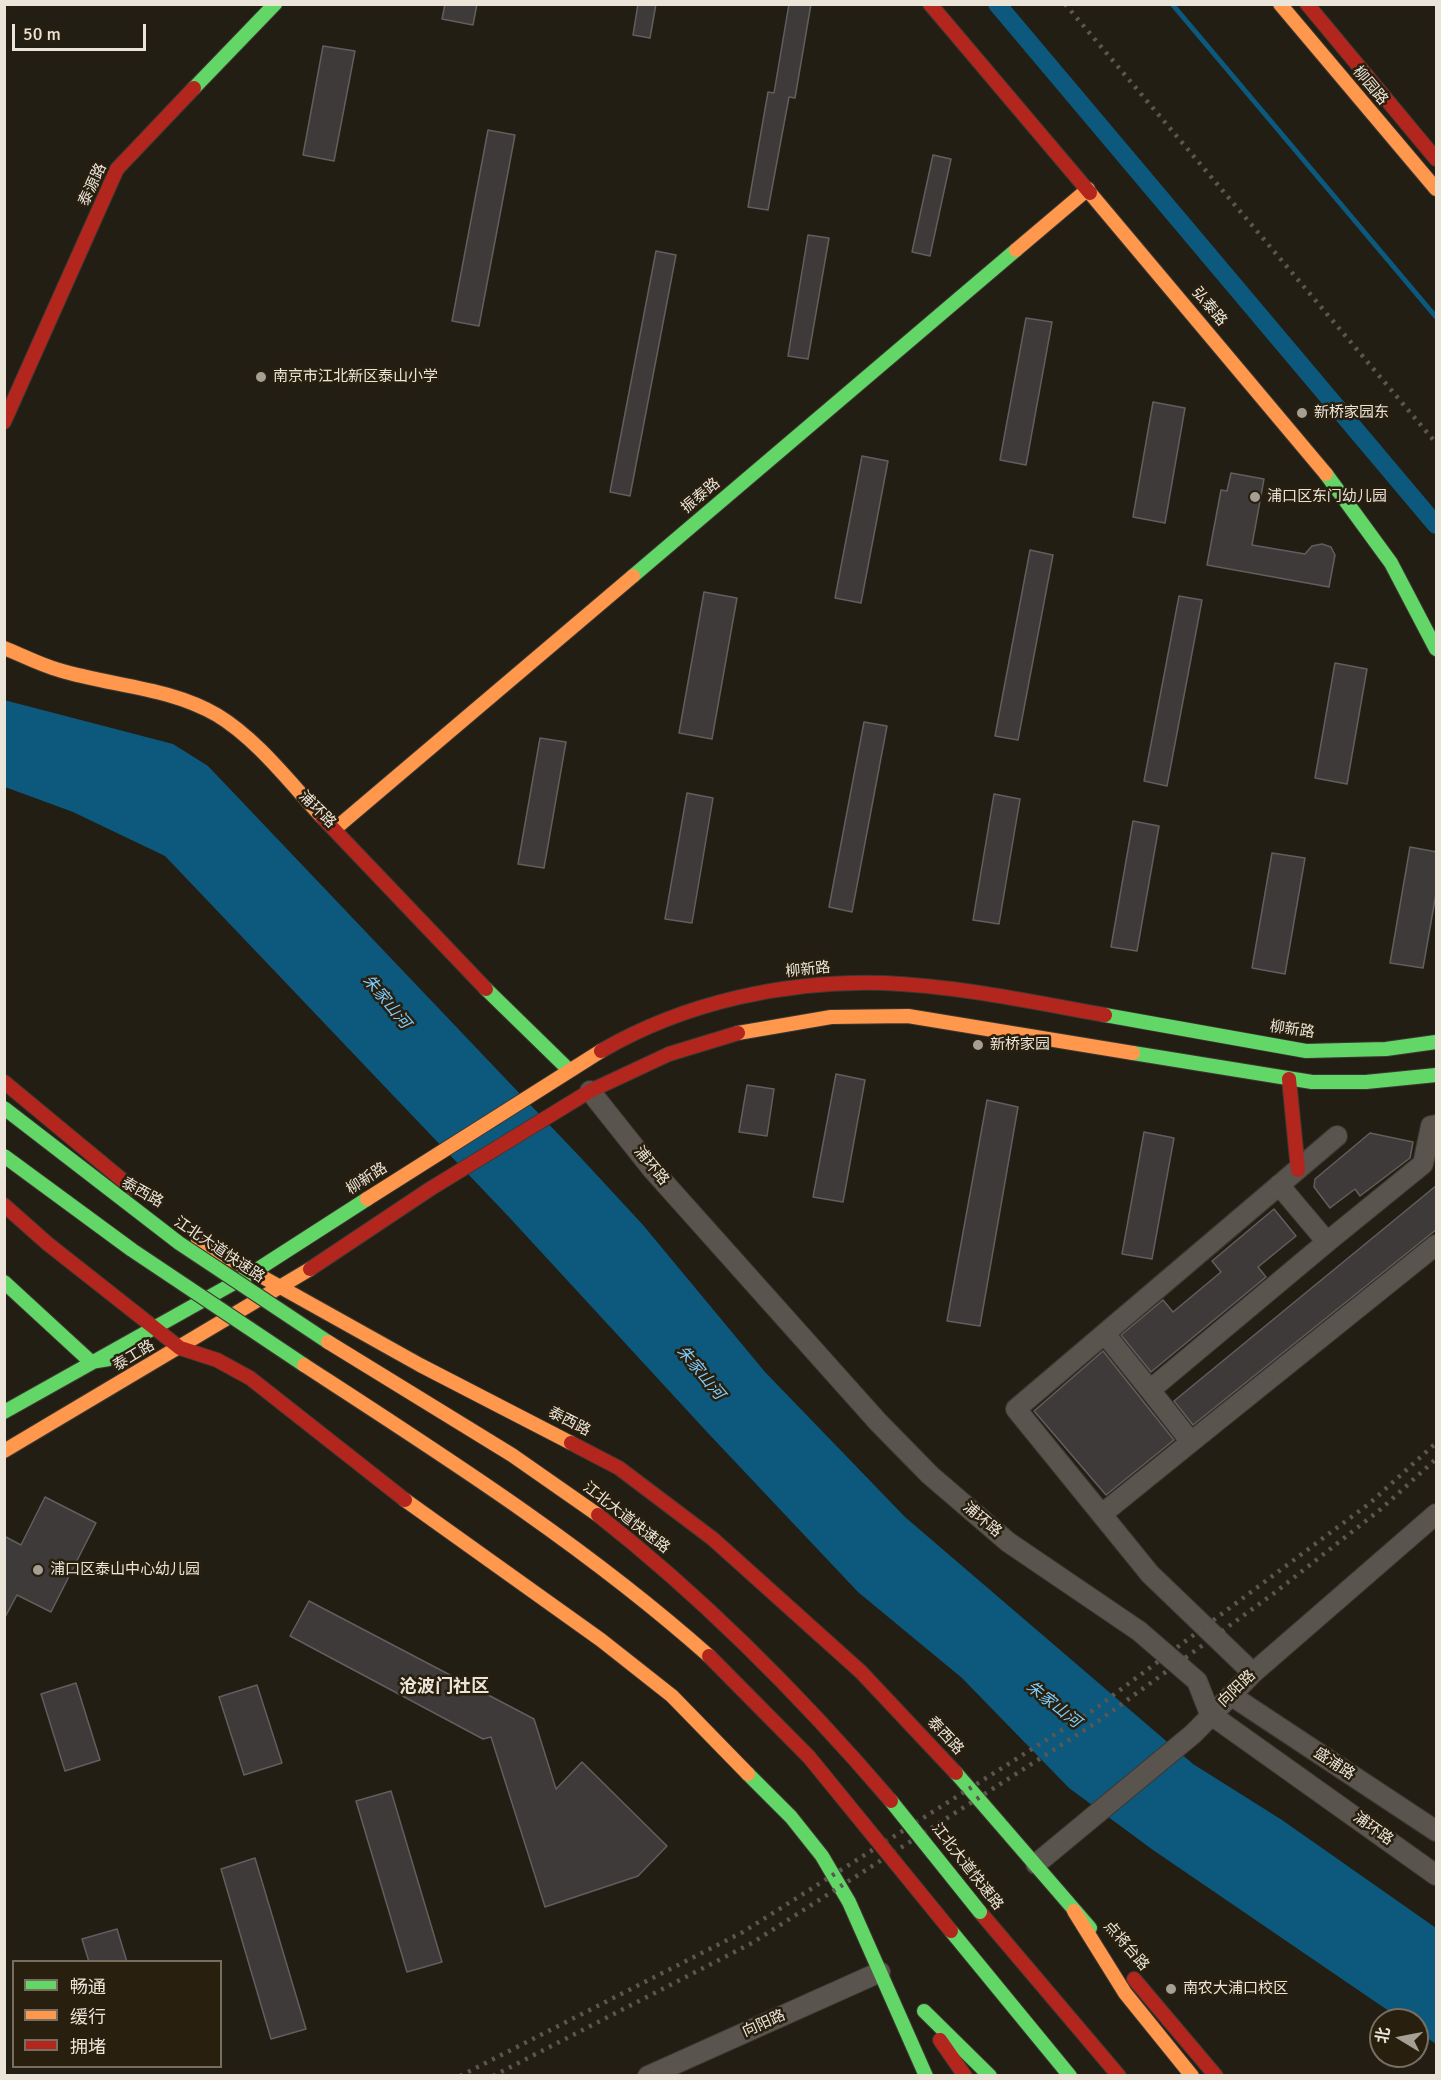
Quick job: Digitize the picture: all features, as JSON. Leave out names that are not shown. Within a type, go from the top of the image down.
[{"type":"main road","name":"泰源路","points":[[4,422],[117,169],[275,4]]},
{"type":"main road","name":"弘泰路","points":[[930,4],[1293,431],[1345,497],[1391,563],[1437,649]]},
{"type":"main road","name":"柳园路","points":[[1280,4],[1437,189]]},
{"type":"main road","name":"柳园路","points":[[1307,4],[1437,159]]},
{"type":"main road","name":"振泰路","points":[[336,828],[1088,189]]},
{"type":"main road","name":"浦环路","points":[[4,648],[58,670],[166,695],[218,716],[247,739],[336,828],[445,948],[569,1070]]},
{"type":"main road","name":"柳新路","points":[[252,1273],[569,1070],[627,1036],[678,1013],[785,988],[884,983],[935,987],[1306,1051],[1386,1049],[1437,1041]]},
{"type":"main road","points":[[280,1289],[451,1177],[590,1091],[669,1054],[742,1032],[797,1020],[872,1014],[951,1021],[1215,1068],[1312,1082],[1366,1082],[1437,1075]]},
{"type":"main road","points":[[1289,1079],[1298,1170]]},
{"type":"main road","points":[[4,1082],[101,1165],[146,1198]]},
{"type":"main road","name":"江北大道快速路","points":[[4,1108],[162,1232],[285,1315],[583,1504],[697,1598],[756,1652],[818,1717],[924,1839],[987,1920],[1119,2076]]},
{"type":"main road","name":"泰西路","points":[[4,1122],[36,1148],[137,1211],[208,1245],[280,1289],[420,1365],[586,1449],[652,1491],[713,1539],[861,1672],[935,1749],[1036,1864]]},
{"type":"main road","points":[[4,1156],[78,1213],[262,1338],[524,1508],[667,1619],[716,1661],[852,1805],[1070,2076]]},
{"type":"main road","points":[[4,1205],[48,1244],[180,1348],[218,1360],[250,1378],[399,1497],[601,1640],[672,1696],[791,1817],[822,1856],[849,1902],[926,2076]]},
{"type":"main road","points":[[190,1232],[208,1245]]},
{"type":"main road","name":"泰工路","points":[[4,1412],[252,1273]]},
{"type":"main road","points":[[4,1282],[91,1362],[180,1348]]},
{"type":"main road","name":"泰工路","points":[[4,1451],[280,1289]]},
{"type":"main road","name":"点将台路","points":[[1036,1864],[1216,2076]]},
{"type":"main road","points":[[1074,1911],[1125,1994],[1192,2076]]},
{"type":"main road","points":[[880,1972],[990,2076]]},
{"type":"main road","points":[[915,2003],[965,2076]]},
{"type":"street","name":"浦环路","points":[[590,1091],[652,1169],[878,1422],[930,1475],[1008,1542],[1139,1631],[1172,1659],[1197,1681],[1210,1714],[1437,1875]]},
{"type":"street","points":[[1150,1390],[1423,1164],[1431,1126],[1437,1125]]},
{"type":"street","points":[[1253,1673],[1150,1574],[1016,1409],[1337,1136]]},
{"type":"street","points":[[1279,1185],[1327,1242]]},
{"type":"street","points":[[1102,1514],[1437,1245]]},
{"type":"street","points":[[1105,1334],[1191,1442]]},
{"type":"street","name":"向阳路","points":[[1036,1864],[1193,1734],[1210,1714],[1232,1696],[1253,1673],[1437,1514]]},
{"type":"street","name":"盛浦路","points":[[1232,1696],[1437,1831]]},
{"type":"street","name":"向阳路","points":[[648,2076],[880,1972]]},
{"type":"water","name":"朱家山河","points":[[4,700],[173,744],[208,766],[581,1158],[643,1225],[765,1372],[905,1517],[1193,1764],[1282,1820],[1436,1928],[1436,2044],[1429,2039],[1429,2008],[1384,2008],[1153,1850],[1069,1788],[962,1678],[858,1592],[508,1216],[165,856],[73,812],[5,787]]},
{"type":"building","points":[[445,4],[477,4],[473,25],[442,19]]},
{"type":"building","points":[[638,4],[656,4],[650,38],[633,35]]},
{"type":"building","points":[[789,4],[811,4],[795,98],[789,97],[768,210],[748,207],[768,92],[774,93]]},
{"type":"building","points":[[323,46],[355,51],[334,161],[303,155]]},
{"type":"building","points":[[488,130],[515,135],[479,326],[452,321]]},
{"type":"building","points":[[933,155],[951,159],[930,256],[912,252]]},
{"type":"building","points":[[808,235],[829,238],[808,359],[788,356]]},
{"type":"building","points":[[656,251],[676,255],[630,496],[610,492]]},
{"type":"building","points":[[1026,318],[1052,322],[1026,465],[1000,460]]},
{"type":"building","points":[[1153,402],[1185,408],[1165,523],[1133,517]]},
{"type":"building","points":[[862,456],[888,461],[861,603],[835,598]]},
{"type":"building","points":[[1231,473],[1264,479],[1252,545],[1305,554],[1312,546],[1322,544],[1331,547],[1335,555],[1329,587],[1207,565],[1221,490],[1227,491]]},
{"type":"building","points":[[1030,550],[1053,555],[1018,740],[995,736]]},
{"type":"building","points":[[704,592],[737,598],[712,739],[679,733]]},
{"type":"building","points":[[1179,596],[1202,600],[1167,786],[1144,781]]},
{"type":"building","points":[[1335,663],[1367,669],[1347,784],[1315,778]]},
{"type":"building","points":[[864,722],[887,726],[852,912],[829,907]]},
{"type":"building","points":[[540,738],[566,742],[544,868],[518,864]]},
{"type":"building","points":[[687,793],[713,798],[692,923],[665,919]]},
{"type":"building","points":[[994,794],[1020,799],[999,924],[973,920]]},
{"type":"building","points":[[1133,821],[1159,826],[1137,951],[1111,947]]},
{"type":"building","points":[[1410,847],[1437,852],[1437,888],[1423,968],[1390,963]]},
{"type":"building","points":[[1272,853],[1305,858],[1285,974],[1252,968]]},
{"type":"building","points":[[836,1074],[865,1080],[843,1202],[813,1197]]},
{"type":"building","points":[[747,1085],[774,1089],[767,1136],[739,1132]]},
{"type":"building","points":[[987,1100],[1018,1107],[980,1326],[947,1321]]},
{"type":"building","points":[[1144,1132],[1174,1138],[1152,1259],[1122,1254]]},
{"type":"building","points":[[1370,1133],[1413,1142],[1410,1158],[1360,1196],[1355,1189],[1330,1208],[1314,1187],[1315,1179]]},
{"type":"building","points":[[1437,1185],[1437,1229],[1193,1425],[1174,1401]]},
{"type":"building","points":[[1274,1209],[1296,1236],[1258,1267],[1266,1277],[1151,1372],[1121,1335],[1163,1300],[1173,1312],[1221,1272],[1212,1261]]},
{"type":"building","points":[[1103,1351],[1174,1440],[1106,1495],[1034,1411]]},
{"type":"building","name":"浦口区泰山中心幼儿园","points":[[45,1497],[96,1523],[51,1612],[17,1595],[4,1619],[4,1536],[21,1545]]},
{"type":"building","points":[[309,1601],[534,1719],[556,1789],[582,1762],[667,1846],[638,1876],[545,1907],[491,1737],[483,1739],[290,1636]]},
{"type":"building","points":[[76,1683],[100,1760],[65,1771],[41,1694]]},
{"type":"building","points":[[257,1685],[282,1763],[244,1775],[219,1697]]},
{"type":"building","points":[[391,1791],[442,1962],[407,1972],[356,1801]]},
{"type":"building","points":[[255,1858],[306,2029],[271,2039],[221,1869]]},
{"type":"building","points":[[117,1929],[126,1960],[88,1960],[82,1939]]},
{"type":"waterway","points":[[997,4],[1436,525]]},
{"type":"waterway","points":[[1172,4],[1436,317]]},
{"type":"railway","points":[[1065,4],[1436,443]]},
{"type":"railway","points":[[460,2076],[743,1932],[1092,1711],[1370,1503],[1436,1443]]},
{"type":"railway","points":[[493,2076],[752,1943],[1097,1722],[1273,1594],[1381,1509],[1436,1459]]},
{"type":"traffic: fast","points":[[194,88],[275,4]]},
{"type":"traffic: fast","points":[[633,576],[1016,250]]},
{"type":"traffic: fast","points":[[1326,474],[1391,563],[1436,649]]},
{"type":"traffic: fast","points":[[486,989],[569,1070]]},
{"type":"traffic: fast","points":[[1105,1015],[1306,1051],[1386,1049],[1436,1042]]},
{"type":"traffic: fast","points":[[1133,1053],[1312,1082],[1366,1082],[1436,1075]]},
{"type":"traffic: fast","points":[[4,1108],[179,1243],[328,1342]]},
{"type":"traffic: fast","points":[[4,1156],[132,1250],[304,1365]]},
{"type":"traffic: fast","points":[[4,1412],[252,1273],[367,1199]]},
{"type":"traffic: fast","points":[[4,1282],[91,1362],[109,1359]]},
{"type":"traffic: fast","points":[[956,1773],[1090,1928]]},
{"type":"traffic: fast","points":[[748,1774],[791,1817],[822,1856],[849,1902],[926,2076]]},
{"type":"traffic: fast","points":[[891,1801],[980,1912]]},
{"type":"traffic: fast","points":[[951,1931],[1070,2076]]},
{"type":"traffic: fast","points":[[924,2011],[990,2076]]},
{"type":"traffic: slow","points":[[1280,4],[1436,189]]},
{"type":"traffic: slow","points":[[1016,250],[1088,189]]},
{"type":"traffic: slow","points":[[1090,193],[1326,474]]},
{"type":"traffic: slow","points":[[336,828],[633,576]]},
{"type":"traffic: slow","points":[[4,648],[52,668],[179,698],[217,715],[246,736],[322,817]]},
{"type":"traffic: slow","points":[[738,1033],[831,1017],[908,1016],[1133,1053]]},
{"type":"traffic: slow","points":[[367,1199],[601,1051]]},
{"type":"traffic: slow","points":[[198,1241],[420,1365],[571,1443]]},
{"type":"traffic: slow","points":[[4,1451],[310,1269]]},
{"type":"traffic: slow","points":[[328,1342],[512,1455],[598,1515]]},
{"type":"traffic: slow","points":[[304,1365],[461,1468],[563,1539],[613,1576],[709,1656]]},
{"type":"traffic: slow","points":[[405,1500],[601,1640],[672,1696],[748,1774]]},
{"type":"traffic: slow","points":[[1074,1911],[1125,1993],[1192,2076]]},
{"type":"traffic: jam","points":[[930,4],[1090,193]]},
{"type":"traffic: jam","points":[[1307,4],[1436,159]]},
{"type":"traffic: jam","points":[[4,422],[117,169],[194,88]]},
{"type":"traffic: jam","points":[[322,817],[486,989]]},
{"type":"traffic: jam","points":[[601,1051],[667,1019],[702,1007],[738,997],[811,985],[884,983],[939,987],[1105,1015]]},
{"type":"traffic: jam","points":[[310,1269],[430,1189],[590,1091],[669,1054],[738,1033]]},
{"type":"traffic: jam","points":[[1289,1079],[1298,1170]]},
{"type":"traffic: jam","points":[[4,1082],[132,1188]]},
{"type":"traffic: jam","points":[[4,1205],[48,1244],[180,1348],[217,1360],[250,1378],[405,1500]]},
{"type":"traffic: jam","points":[[571,1443],[619,1468],[713,1539],[861,1672],[956,1773]]},
{"type":"traffic: jam","points":[[598,1515],[677,1581],[751,1650],[891,1801]]},
{"type":"traffic: jam","points":[[709,1656],[809,1757],[951,1931]]},
{"type":"traffic: jam","points":[[980,1912],[1119,2076]]},
{"type":"traffic: jam","points":[[1134,1979],[1216,2076]]},
{"type":"traffic: jam","points":[[940,2040],[965,2076]]},
{"type":"place","name":"南京市江北新区泰山小学","points":[[261,377]]},
{"type":"place","name":"新桥家园东","points":[[1302,413]]},
{"type":"place","name":"浦口区东门幼儿园","points":[[1255,497]]},
{"type":"place","name":"新桥家园","points":[[978,1045]]},
{"type":"place","name":"浦口区泰山中心幼儿园","points":[[38,1570]]},
{"type":"place","name":"南农大浦口校区","points":[[1171,1989]]},
{"type":"district","name":"沧波门社区","points":[[444,1687]]}]
